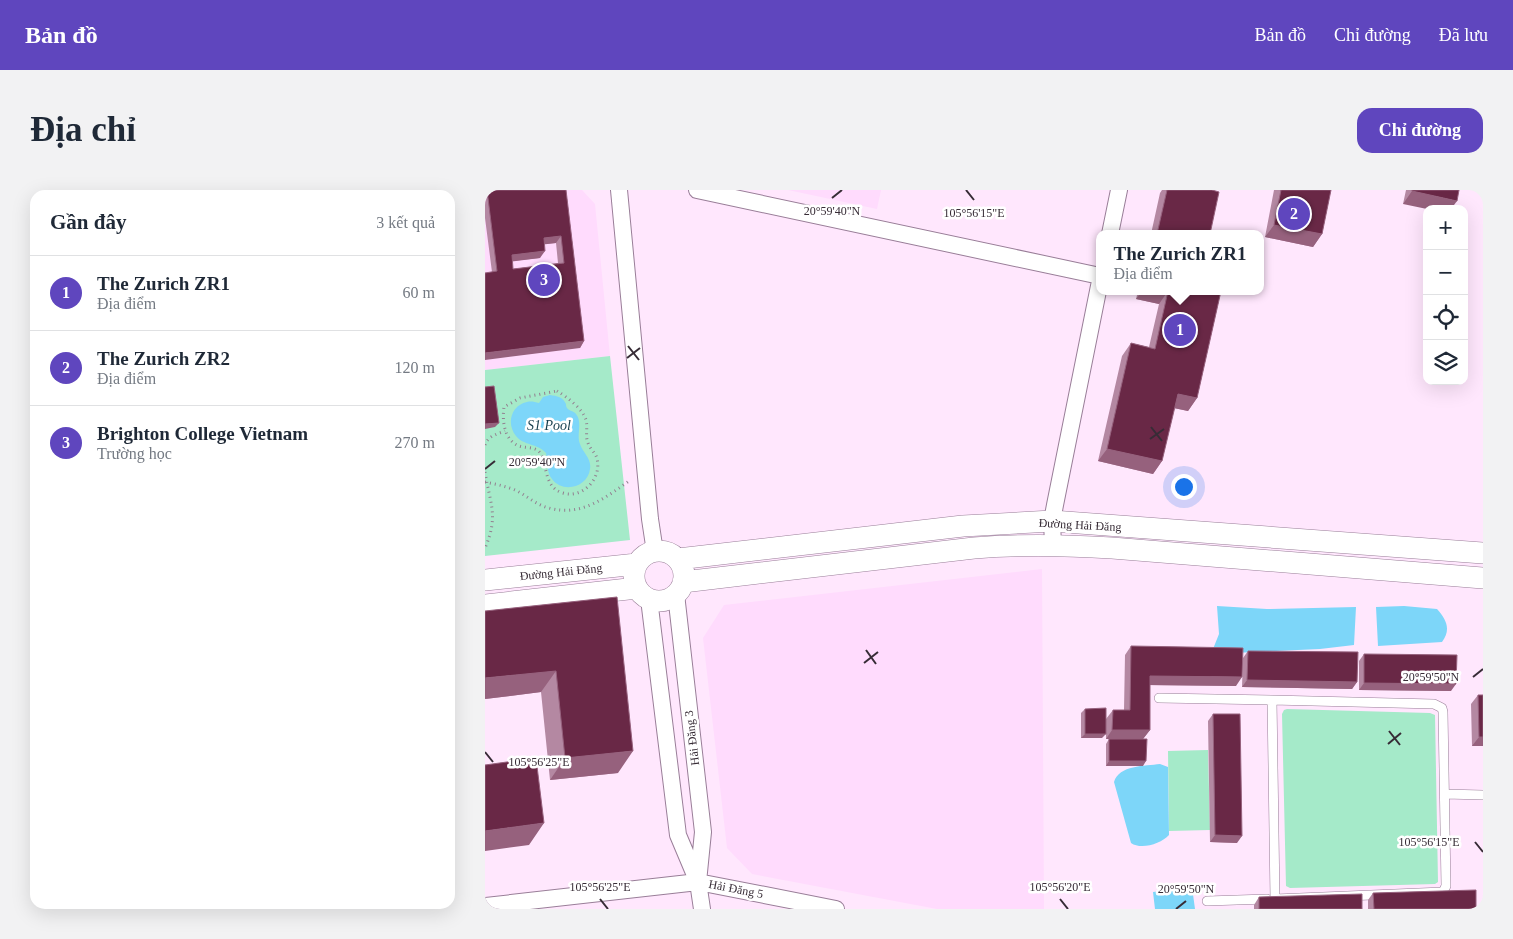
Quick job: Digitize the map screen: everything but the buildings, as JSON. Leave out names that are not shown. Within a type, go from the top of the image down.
[{"type":"street","points":[[619,190],[650,519],[655,552]]},
{"type":"street","points":[[697,190],[1096,275]]},
{"type":"street","points":[[1111,230],[1119,190]]},
{"type":"street","points":[[1053,546],[1052,521],[1097,295]]},
{"type":"street","name":"Đường Hải Đăng","points":[[678,559],[963,526],[1052,521],[1483,553]]},
{"type":"street","name":"Đường Hải Đăng","points":[[680,588],[974,548],[1002,546],[1053,546],[1148,551],[1483,578]]},
{"type":"street","points":[[655,552],[666,552],[678,559],[683,569],[680,588],[665,600],[657,601],[643,593],[635,580],[635,572],[637,564],[643,557],[655,552]]},
{"type":"street","name":"Đường Hải Đăng","points":[[485,580],[637,564]]},
{"type":"street","name":"Hải Đăng 3","points":[[680,588],[703,832],[698,882],[702,909]]},
{"type":"street","name":"Đường Hải Đăng","points":[[488,607],[643,593]]},
{"type":"street","name":"Hải Đăng 3","points":[[643,593],[677,835],[698,882]]},
{"type":"street","name":"Hải Đăng 5","points":[[485,906],[698,882],[836,909]]},
{"type":"lane","points":[[1159,698],[1439,705],[1443,712],[1446,886],[1443,892],[1207,901]]},
{"type":"lane","points":[[1272,700],[1275,899]]},
{"type":"lane","points":[[1445,794],[1483,795]]},
{"type":"path","points":[[557,391],[566,396],[586,418],[588,443],[597,458],[599,470],[595,479],[589,486],[580,491],[572,494],[563,493],[555,488],[545,473],[541,453],[535,449],[517,445],[507,436],[505,431],[504,407],[510,402],[520,398],[557,391]]},
{"type":"path","points":[[485,445],[487,440],[494,435],[505,431]]},
{"type":"path","points":[[485,472],[493,509],[492,529],[485,548]]},
{"type":"path","points":[[486,482],[515,490],[549,508],[571,510],[590,506],[629,480]]},
{"type":"shaded area","points":[[485,190],[582,190],[595,204],[610,356],[485,370]]},
{"type":"shaded area","points":[[788,190],[881,190],[877,209]]},
{"type":"shaded area","points":[[1042,569],[1044,909],[937,909],[752,874],[727,848],[703,638],[724,605]]},
{"type":"green space","points":[[610,356],[630,540],[485,556],[485,370]]},
{"type":"green space","points":[[1287,709],[1430,713],[1435,715],[1438,882],[1435,884],[1290,888],[1286,886],[1282,714]]},
{"type":"green space","points":[[1208,750],[1210,830],[1169,831],[1168,751]]},
{"type":"water","name":"S1 Pool","points":[[550,395],[561,398],[566,407],[576,414],[579,421],[579,440],[589,459],[590,469],[585,480],[574,486],[568,487],[557,484],[549,473],[546,453],[519,439],[511,426],[512,416],[517,407],[529,402],[539,403],[543,397]]},
{"type":"water","points":[[1217,606],[1267,609],[1356,607],[1354,645],[1320,649],[1211,654],[1219,634]]},
{"type":"water","points":[[1404,606],[1437,609],[1447,625],[1445,638],[1442,642],[1378,646],[1376,607]]},
{"type":"water","points":[[1160,764],[1168,767],[1169,835],[1151,845],[1135,845],[1131,843],[1114,782],[1121,772],[1127,769]]},
{"type":"water","points":[[1192,887],[1195,909],[1155,909],[1153,892]]},
{"type":"place","name":"The Zurich ZR2","points":[[1294,214]]},
{"type":"place","name":"Brighton College Vietnam","points":[[544,280]]},
{"type":"place","name":"The Zurich ZR1","points":[[1180,330]]}]
